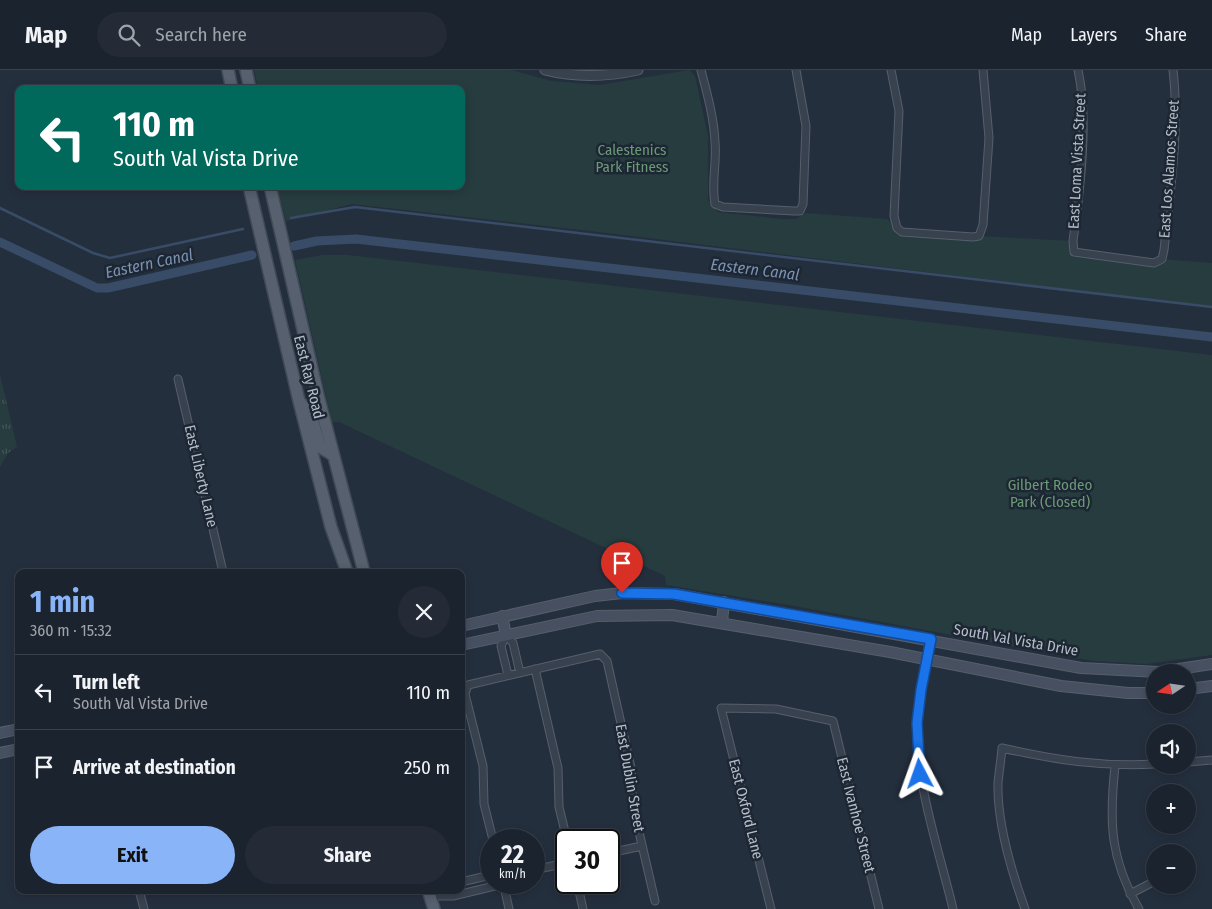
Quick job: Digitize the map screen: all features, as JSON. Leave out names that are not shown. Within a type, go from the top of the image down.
[{"type":"main road","points":[[228,70],[231,85]]},
{"type":"main road","points":[[246,70],[249,85]]},
{"type":"main road","name":"East Ray Road","points":[[250,190],[299,401],[331,527],[347,569]]},
{"type":"main road","name":"East Ray Road","points":[[271,190],[333,455],[363,569]]},
{"type":"main road","points":[[299,401],[311,415],[320,447],[333,455]]},
{"type":"main road","name":"South Val Vista Drive","points":[[465,625],[595,596],[622,593],[674,594],[931,639],[1082,668],[1159,672],[1212,664]]},
{"type":"main road","points":[[722,622],[724,602]]},
{"type":"main road","points":[[465,645],[598,616],[672,614],[927,659],[1060,686],[1146,693]]},
{"type":"main road","points":[[502,616],[506,635]]},
{"type":"main road","points":[[1196,688],[1212,686]]},
{"type":"main road","points":[[0,733],[15,730]]},
{"type":"main road","points":[[0,753],[15,749]]},
{"type":"main road","points":[[430,894],[434,909]]},
{"type":"street","points":[[545,70],[577,76],[605,75],[638,70]]},
{"type":"street","points":[[701,70],[712,116],[715,143],[713,195],[715,204],[723,207],[800,210],[803,204],[806,126],[796,70]]},
{"type":"street","points":[[891,70],[899,111],[894,216],[897,228],[902,232],[980,236],[983,224],[989,138],[983,70]]},
{"type":"street","name":"East Loma Vista Street","points":[[1078,70],[1083,93],[1080,163],[1073,240],[1074,252],[1154,263]]},
{"type":"street","name":"East Los Alamos Street","points":[[1154,263],[1162,259],[1164,250],[1172,170],[1175,115],[1173,70]]},
{"type":"street","name":"East Liberty Lane","points":[[178,379],[222,569]]},
{"type":"street","points":[[508,675],[501,646],[506,635],[513,643],[520,672]]},
{"type":"street","points":[[931,639],[917,723],[920,774],[953,909]]},
{"type":"street","name":"East Dublin Street","points":[[535,669],[596,655],[603,656],[607,661],[631,768],[633,806],[655,901]]},
{"type":"street","points":[[490,829],[484,804],[483,766],[465,694],[466,689],[471,684],[535,669],[558,768],[559,807],[564,829]]},
{"type":"street","name":"East Ivanhoe Street","points":[[721,708],[776,709],[833,721],[879,909]]},
{"type":"street","name":"East Oxford Lane","points":[[721,708],[771,909]]},
{"type":"street","points":[[1025,909],[1018,890],[1000,815],[998,784],[1002,748],[1062,761],[1114,766],[1146,764]]},
{"type":"street","points":[[1196,761],[1212,760]]},
{"type":"street","points":[[1114,766],[1111,830],[1116,857],[1130,894],[1139,909]]},
{"type":"street","points":[[620,851],[642,846]]},
{"type":"street","points":[[465,881],[480,878]]},
{"type":"street","points":[[1130,894],[1146,886]]},
{"type":"street","points":[[465,893],[480,889]]},
{"type":"street","points":[[140,894],[144,909]]},
{"type":"street","points":[[442,894],[453,896],[461,894]]},
{"type":"street","points":[[506,894],[509,909]]},
{"type":"street","points":[[580,894],[583,909]]},
{"type":"green space","name":"Calestenics Park Fitness","points":[[254,70],[511,70],[552,81],[600,85],[689,70],[695,76],[708,135],[708,200],[718,212],[782,219],[796,219],[806,213],[887,219],[902,232],[1073,241],[1074,252],[1135,262],[1162,259],[1212,263],[1212,307],[607,233],[352,204],[286,221],[278,190],[465,190],[465,85],[257,85]]},
{"type":"green space","name":"Gilbert Rodeo Park (Closed)","points":[[322,255],[348,255],[1212,355],[1212,655],[1147,664],[1093,661],[789,605],[666,585],[665,576],[339,422],[332,422],[295,260]]},
{"type":"green space","points":[[0,375],[17,447],[8,453],[0,467]]},
{"type":"waterway","points":[[291,218],[355,207],[1212,307]]},
{"type":"waterway","points":[[0,208],[93,253],[110,258],[243,229]]},
{"type":"waterway","name":"Eastern Canal","points":[[294,246],[317,241],[356,239],[1212,337]]},
{"type":"waterway","name":"Eastern Canal","points":[[0,242],[97,288],[108,288],[252,255]]},
{"type":"route","points":[[622,593],[674,594],[931,639],[917,723],[920,774]]}]
